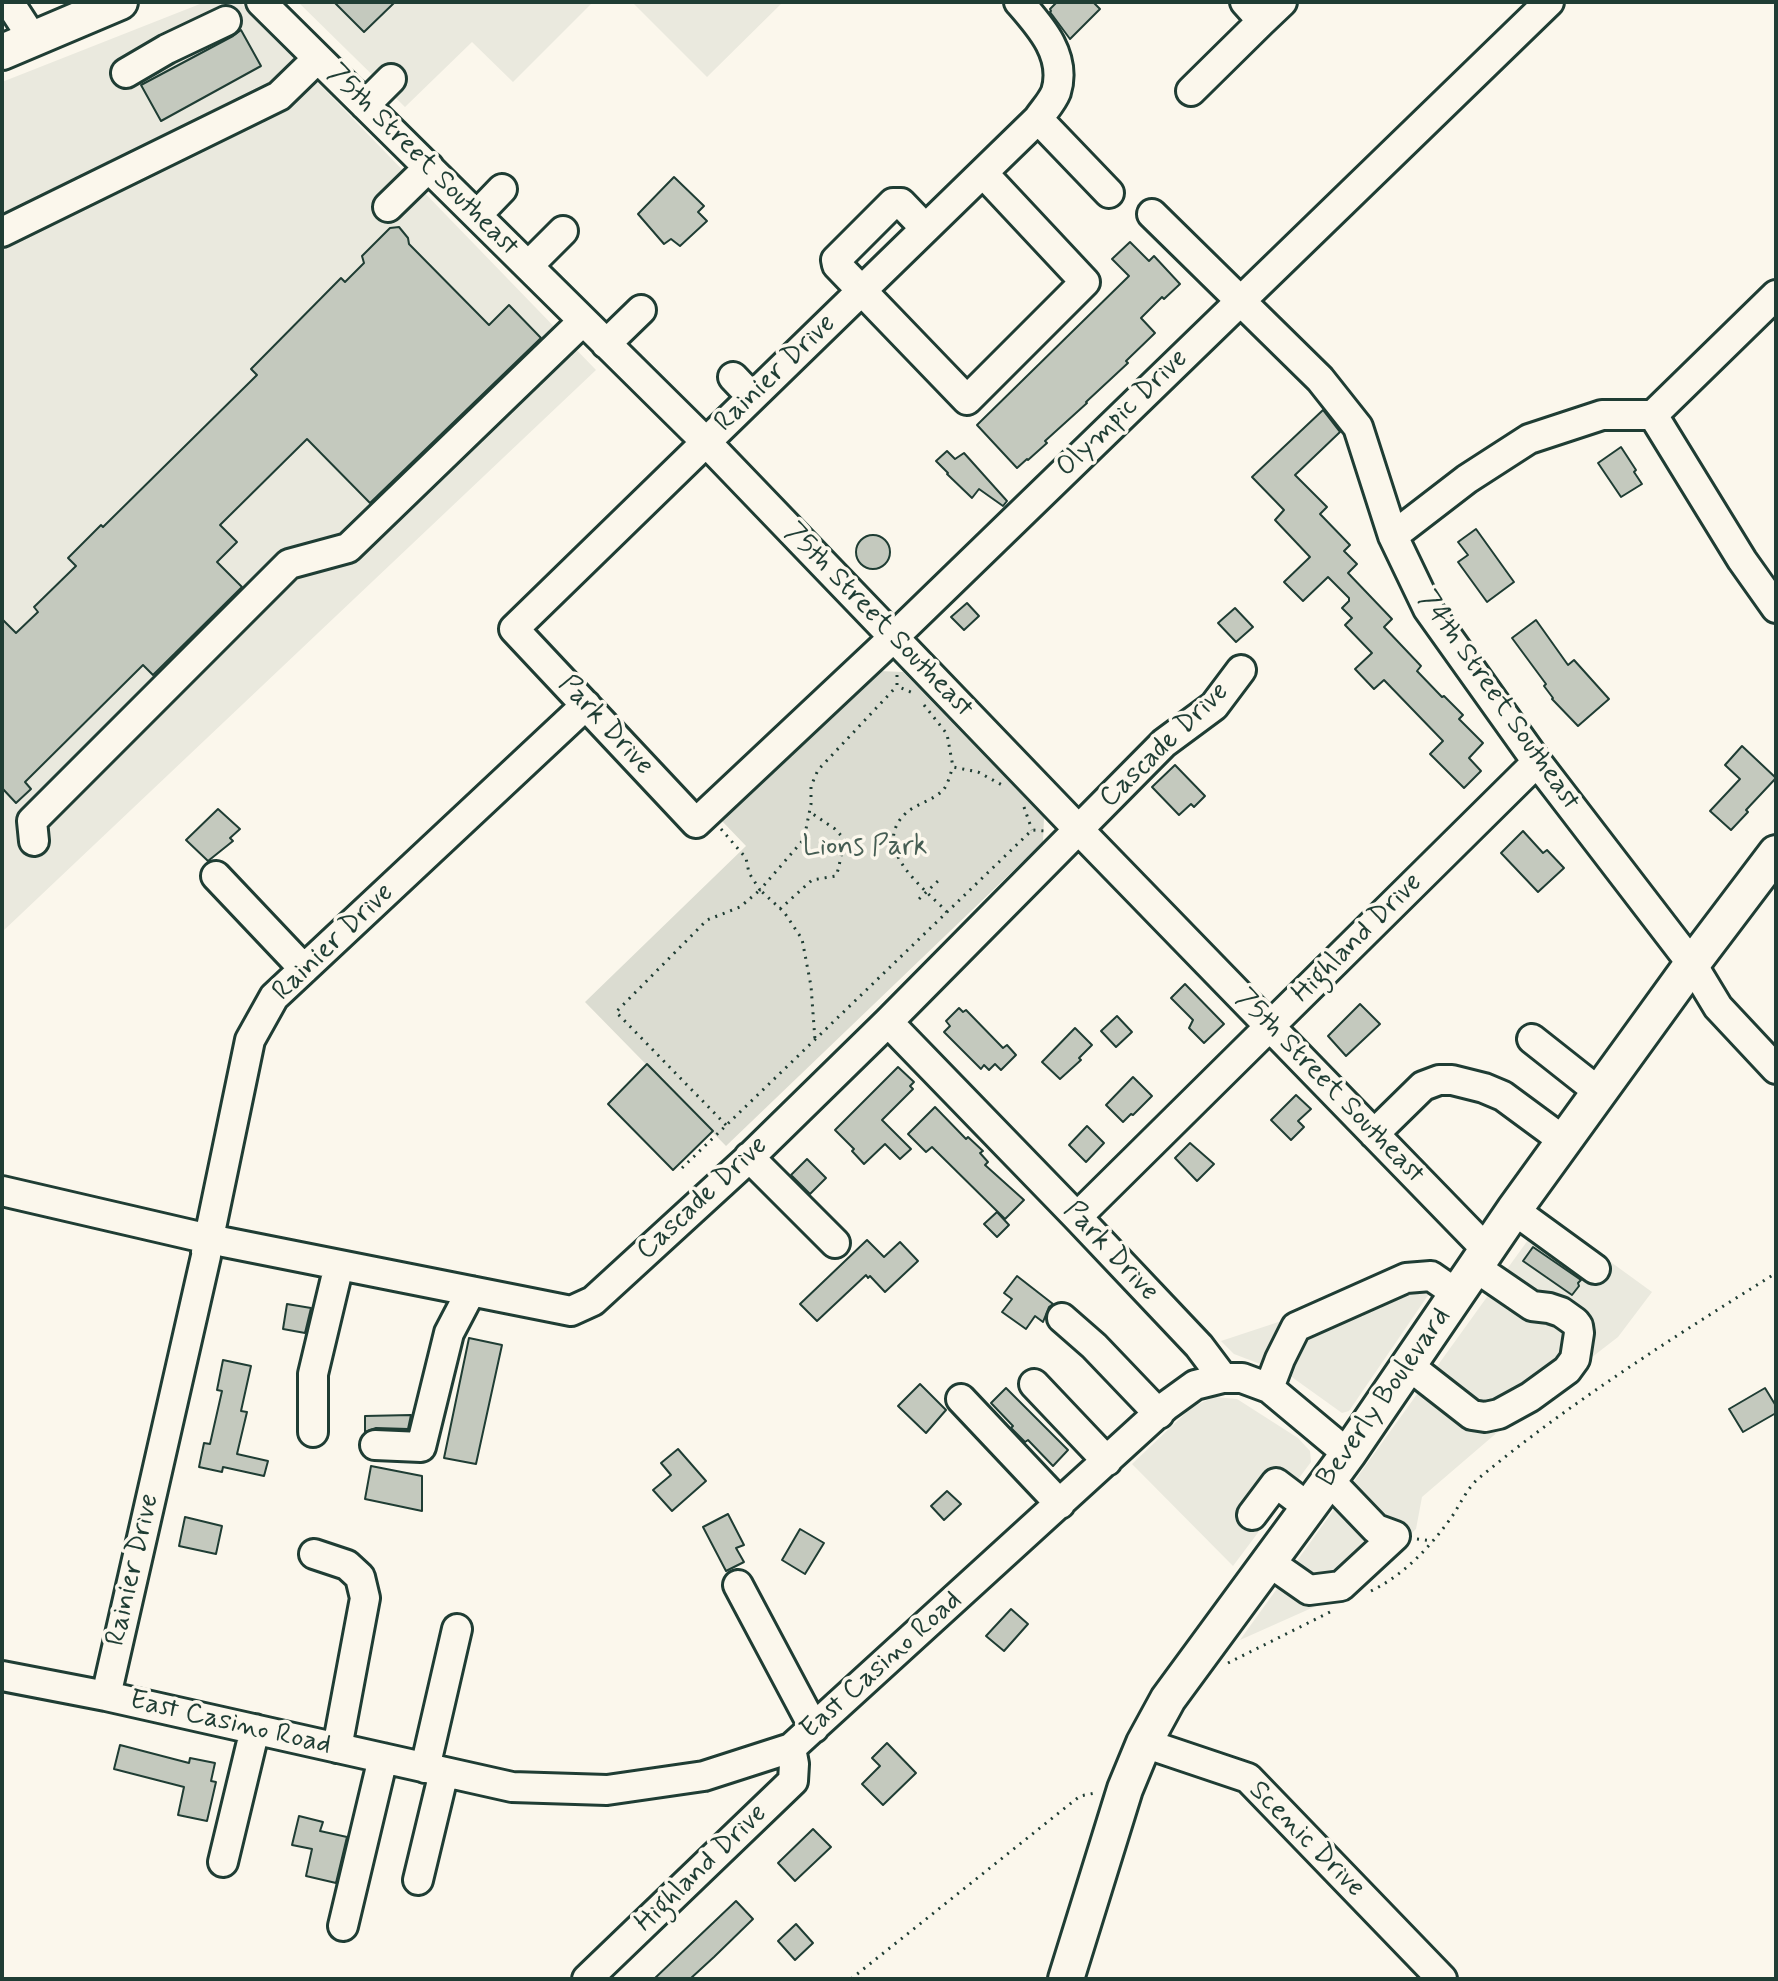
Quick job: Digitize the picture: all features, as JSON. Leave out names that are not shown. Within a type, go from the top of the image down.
[{"type":"main road","points":[[2,52],[33,39],[81,9],[120,2]]},
{"type":"main road","name":"Beverly Boulevard","points":[[1066,1979],[1125,1789],[1144,1743],[1267,1535],[1309,1508],[1514,1210],[1776,853]]},
{"type":"street","points":[[9,2],[33,39]]},
{"type":"street","name":"75th Street Southeast","points":[[261,2],[706,442],[1374,1134],[1473,1270]]},
{"type":"street","name":"Rainier Drive","points":[[514,629],[706,442],[743,387],[861,291],[925,228],[987,158],[1038,119],[1051,102],[1059,73],[1055,53],[1044,29],[1019,2]]},
{"type":"street","name":"Olympic Drive","points":[[701,818],[894,637],[1549,2]]},
{"type":"street","points":[[1191,91],[1263,8]]},
{"type":"street","points":[[126,73],[226,21]]},
{"type":"street","points":[[2,232],[279,96],[317,59]]},
{"type":"street","points":[[365,105],[391,79]]},
{"type":"street","points":[[1038,119],[1109,193]]},
{"type":"street","points":[[925,228],[901,203],[893,203],[836,260],[837,265],[967,400],[1085,282],[987,158]]},
{"type":"street","points":[[388,207],[429,167]]},
{"type":"street","points":[[477,215],[502,189]]},
{"type":"street","name":"74th Street Southeast","points":[[1152,214],[1320,379],[1358,427],[1393,536],[1428,609],[1537,762],[1692,964],[1718,1007],[1776,1069]]},
{"type":"street","points":[[528,266],[563,231]]},
{"type":"street","points":[[1393,536],[1467,479],[1529,439],[1602,415],[1653,415],[1776,295]]},
{"type":"street","points":[[606,344],[641,310]]},
{"type":"street","points":[[34,841],[32,821],[289,564],[348,548],[583,321]]},
{"type":"street","points":[[1653,415],[1742,560],[1776,608]]},
{"type":"street","name":"Park Drive","points":[[514,629],[701,818]]},
{"type":"street","name":"Cascade Drive","points":[[2,1191],[207,1249],[339,1265],[571,1311],[593,1301],[749,1157],[888,1022],[1164,743],[1214,706],[1241,670]]},
{"type":"street","name":"Rainier Drive","points":[[106,1696],[207,1249],[250,1040],[274,997],[586,705]]},
{"type":"street","name":"Highland Drive","points":[[1077,1217],[1537,762]]},
{"type":"street","points":[[216,876],[304,969]]},
{"type":"street","name":"Park Drive","points":[[888,1022],[1199,1346],[1223,1378]]},
{"type":"street","points":[[1532,1039],[1599,1092]]},
{"type":"street","points":[[1374,1134],[1419,1089],[1439,1080],[1452,1080],[1503,1096],[1564,1141]]},
{"type":"street","points":[[749,1157],[835,1243]]},
{"type":"street","points":[[1514,1210],[1595,1269]]},
{"type":"street","points":[[313,1432],[313,1374],[339,1265]]},
{"type":"street","points":[[1269,1388],[1296,1327],[1406,1278],[1473,1270],[1532,1306],[1561,1312],[1578,1326],[1575,1359],[1567,1370],[1530,1397],[1499,1414],[1485,1417],[1472,1415],[1408,1365]]},
{"type":"street","points":[[375,1445],[421,1447],[449,1333],[471,1291]]},
{"type":"street","points":[[1062,1318],[1159,1414]]},
{"type":"street","points":[[1223,1378],[1242,1378],[1269,1388],[1338,1467],[1376,1529],[1395,1536],[1341,1586],[1309,1590],[1267,1535]]},
{"type":"street","name":"East Casino Road","points":[[2,1676],[106,1696],[512,1787],[607,1790],[704,1776],[791,1748],[1159,1414],[1195,1385],[1223,1378]]},
{"type":"street","points":[[1034,1384],[1107,1461]]},
{"type":"street","points":[[961,1399],[1060,1504]]},
{"type":"street","points":[[314,1554],[347,1565],[360,1577],[365,1598],[337,1748]]},
{"type":"street","points":[[738,1585],[814,1728]]},
{"type":"street","points":[[418,1880],[457,1629]]},
{"type":"street","points":[[223,1862],[255,1729]]},
{"type":"street","name":"Scenic Drive","points":[[1144,1743],[1248,1778],[1442,1979]]},
{"type":"street","name":"Highland Drive","points":[[587,1979],[793,1781],[791,1748]]},
{"type":"street","points":[[343,1926],[383,1758]]},
{"type":"path","points":[[726,1125],[616,1012],[707,920],[740,907],[760,890],[804,839],[810,812],[811,786],[818,770],[897,686],[897,666]]},
{"type":"path","points":[[897,686],[915,694]]},
{"type":"path","points":[[922,703],[947,734],[953,767],[943,790],[907,812],[894,828],[893,848],[905,869],[947,912]]},
{"type":"path","points":[[953,767],[978,772],[1006,787]]},
{"type":"path","points":[[1024,807],[1032,830]]},
{"type":"path","points":[[780,909],[812,880],[836,876],[840,866],[840,852],[846,841],[835,829],[810,812]]},
{"type":"path","points":[[701,818],[746,858],[749,873],[760,890],[780,909],[802,939],[811,986],[815,1040]]},
{"type":"path","points":[[682,1168],[1032,830],[1051,831]]},
{"type":"path","points":[[919,899],[938,881]]},
{"type":"path","points":[[1361,1596],[1384,1585],[1420,1557],[1475,1481],[1556,1418],[1659,1346],[1776,1273]]},
{"type":"path","points":[[1221,1667],[1339,1608]]},
{"type":"path","points":[[851,1979],[1080,1796],[1125,1789]]},
{"type":"shaded area","points":[[205,2],[240,2],[596,370],[2,932],[2,82]]},
{"type":"shaded area","points":[[298,2],[593,2],[513,82],[472,42],[405,107]]},
{"type":"shaded area","points":[[632,2],[783,2],[707,77]]},
{"type":"shaded area","points":[[1546,1215],[1652,1292],[1618,1337],[1521,1412],[1422,1497],[1416,1529],[1352,1590],[1240,1640]]},
{"type":"shaded area","points":[[1448,1266],[1349,1411],[1342,1413],[1289,1375],[1234,1354],[1221,1341]]},
{"type":"shaded area","points":[[1214,1397],[1237,1399],[1298,1438],[1310,1451],[1311,1462],[1233,1566],[1132,1464],[1192,1407]]},
{"type":"green space","name":"Lions Park","points":[[879,671],[903,672],[1044,818],[1043,842],[726,1146],[585,1002],[746,846],[722,821]]},
{"type":"building","points":[[334,2],[395,2],[364,32]]},
{"type":"building","points":[[1057,2],[1093,2],[1100,9],[1070,39],[1050,12]]},
{"type":"building","points":[[241,30],[261,66],[161,121],[141,85]]},
{"type":"building","points":[[674,177],[704,206],[698,212],[707,221],[680,246],[671,239],[664,244],[638,214]]},
{"type":"building","points":[[399,227],[409,244],[489,325],[509,305],[541,338],[370,503],[307,439],[220,525],[237,542],[217,562],[242,587],[153,675],[143,665],[25,782],[31,789],[16,803],[2,788],[2,619],[16,633],[38,612],[34,607],[76,566],[68,558],[257,375],[251,369],[341,278],[345,282],[364,263],[362,256],[390,228]]},
{"type":"building","points":[[1130,242],[1149,261],[1154,256],[1180,284],[1141,318],[1155,333],[1126,361],[1128,363],[1045,441],[1047,443],[1017,468],[977,425],[1129,276],[1112,259]]},
{"type":"building","points":[[1323,410],[1340,432],[1295,475],[1327,507],[1320,514],[1350,545],[1344,551],[1357,564],[1348,573],[1392,619],[1384,627],[1421,666],[1417,671],[1463,715],[1459,719],[1483,743],[1469,758],[1481,771],[1464,788],[1430,754],[1443,741],[1384,680],[1374,689],[1355,669],[1372,653],[1345,625],[1352,618],[1342,608],[1349,598],[1328,577],[1303,601],[1284,582],[1310,557],[1275,520],[1284,510],[1252,477]]},
{"type":"building","points":[[1621,447],[1642,484],[1621,497],[1598,463]]},
{"type":"building","points":[[947,451],[955,459],[964,453],[1007,501],[1003,506],[979,489],[972,498],[947,474],[936,461]]},
{"type":"building","points":[[1476,529],[1514,582],[1487,602],[1458,562],[1468,555],[1458,542]]},
{"type":"building","points":[[873,535],[885,540],[890,552],[885,564],[873,569],[861,564],[856,552],[861,540]]},
{"type":"building","points":[[967,603],[979,616],[964,630],[951,617]]},
{"type":"building","points":[[1235,608],[1253,627],[1236,642],[1218,623]]},
{"type":"building","points":[[1536,620],[1568,665],[1574,660],[1609,699],[1578,726],[1552,699],[1544,686],[1546,684],[1512,638]]},
{"type":"building","points":[[1742,746],[1776,778],[1731,830],[1710,811],[1740,779],[1725,765]]},
{"type":"building","points":[[1175,765],[1205,796],[1179,815],[1152,787]]},
{"type":"building","points":[[218,809],[240,829],[230,838],[233,841],[208,861],[186,840]]},
{"type":"building","points":[[1523,831],[1543,853],[1547,850],[1564,868],[1538,892],[1501,853]]},
{"type":"building","points":[[1185,984],[1224,1024],[1204,1043],[1189,1028],[1193,1020],[1171,998]]},
{"type":"building","points":[[1360,1004],[1380,1024],[1346,1056],[1328,1036]]},
{"type":"building","points":[[959,1008],[963,1012],[966,1010],[1003,1048],[1007,1045],[1016,1055],[1001,1070],[995,1064],[989,1070],[984,1065],[981,1069],[944,1032],[950,1026],[946,1021]]},
{"type":"building","points":[[1117,1016],[1132,1032],[1116,1047],[1101,1031]]},
{"type":"building","points":[[1075,1028],[1092,1045],[1060,1079],[1042,1062]]},
{"type":"building","points":[[647,1064],[713,1131],[673,1170],[608,1104]]},
{"type":"building","points":[[898,1067],[914,1082],[910,1086],[913,1089],[882,1120],[911,1149],[900,1159],[885,1144],[864,1164],[835,1130]]},
{"type":"building","points":[[1133,1077],[1152,1096],[1123,1122],[1106,1105]]},
{"type":"building","points":[[1296,1095],[1311,1109],[1298,1121],[1304,1127],[1291,1140],[1271,1120]]},
{"type":"building","points":[[935,1107],[966,1139],[968,1137],[983,1151],[980,1153],[988,1162],[985,1165],[1024,1200],[1005,1219],[932,1147],[926,1152],[908,1134]]},
{"type":"building","points":[[1087,1126],[1104,1143],[1086,1162],[1069,1145]]},
{"type":"building","points":[[1190,1143],[1214,1164],[1197,1181],[1175,1158]]},
{"type":"building","points":[[807,1159],[826,1178],[810,1194],[791,1175]]},
{"type":"building","points":[[997,1212],[1009,1225],[997,1237],[984,1224]]},
{"type":"building","points":[[867,1240],[884,1257],[900,1242],[918,1261],[885,1292],[866,1275],[817,1321],[800,1304]]},
{"type":"building","points":[[1533,1247],[1581,1280],[1572,1295],[1523,1261]]},
{"type":"building","points":[[1017,1276],[1053,1304],[1043,1322],[1035,1316],[1026,1329],[1002,1312],[1012,1299],[1004,1293]]},
{"type":"building","points":[[287,1304],[311,1308],[305,1333],[283,1329]]},
{"type":"building","points":[[469,1338],[502,1345],[476,1464],[444,1458]]},
{"type":"building","points":[[223,1360],[251,1366],[241,1411],[247,1412],[237,1454],[268,1461],[264,1476],[223,1467],[222,1472],[199,1467],[204,1443],[210,1444],[222,1391],[217,1390]]},
{"type":"building","points":[[920,1384],[946,1410],[926,1433],[898,1406]]},
{"type":"building","points":[[1006,1388],[1068,1450],[1053,1466],[1028,1440],[1025,1442],[1011,1428],[1013,1426],[991,1403]]},
{"type":"building","points":[[1765,1388],[1776,1406],[1776,1413],[1743,1432],[1729,1409]]},
{"type":"building","points":[[411,1415],[408,1429],[376,1428],[365,1432],[365,1416]]},
{"type":"building","points":[[678,1449],[706,1481],[672,1511],[653,1490],[671,1475],[661,1463]]},
{"type":"building","points":[[371,1466],[422,1476],[422,1511],[365,1499]]},
{"type":"building","points":[[947,1491],[961,1504],[944,1520],[931,1506]]},
{"type":"building","points":[[728,1514],[744,1545],[736,1548],[744,1562],[726,1571],[703,1527]]},
{"type":"building","points":[[185,1517],[222,1526],[216,1554],[179,1546]]},
{"type":"building","points":[[800,1529],[824,1543],[805,1574],[782,1560]]},
{"type":"building","points":[[1011,1609],[1028,1624],[1004,1651],[986,1636]]},
{"type":"building","points":[[887,1743],[916,1773],[883,1805],[862,1784],[880,1766],[872,1758]]},
{"type":"building","points":[[120,1745],[189,1763],[190,1758],[215,1763],[211,1781],[216,1782],[207,1821],[178,1815],[184,1787],[114,1769]]},
{"type":"building","points":[[299,1816],[323,1822],[320,1831],[347,1837],[336,1883],[306,1876],[312,1849],[292,1845]]},
{"type":"building","points":[[813,1829],[831,1847],[795,1881],[778,1863]]},
{"type":"building","points":[[736,1901],[753,1919],[714,1957],[690,1979],[654,1979]]},
{"type":"building","points":[[796,1924],[813,1943],[795,1960],[778,1941]]}]
